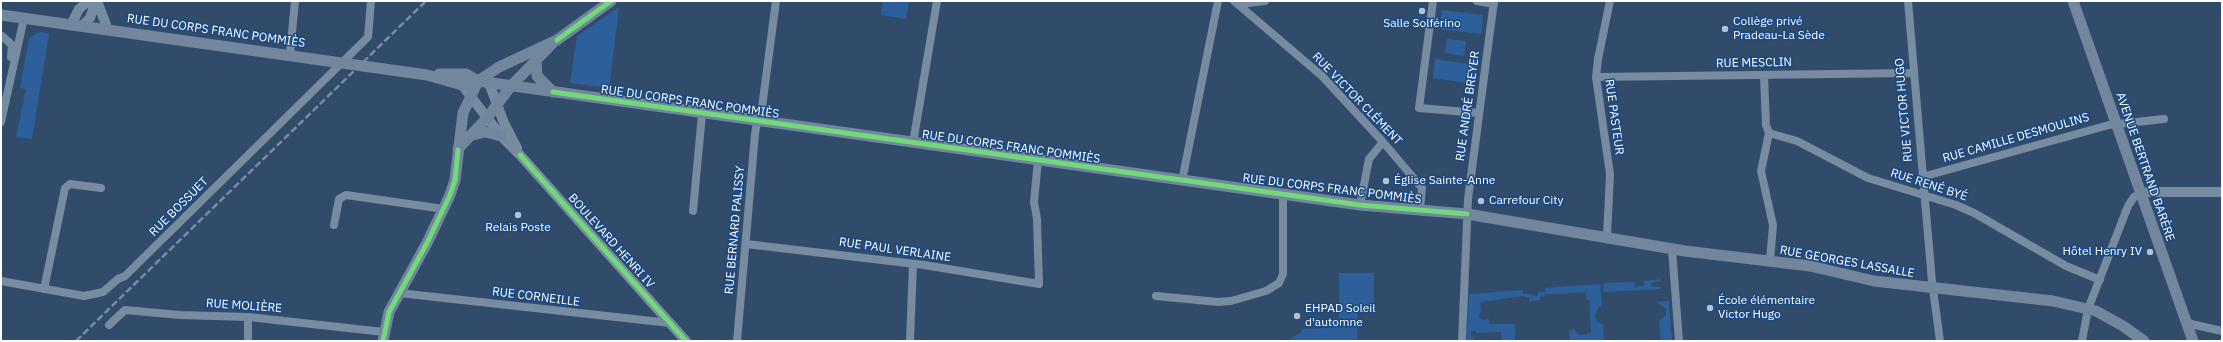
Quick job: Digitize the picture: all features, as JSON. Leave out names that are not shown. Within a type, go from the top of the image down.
[{"type":"main road","points":[[458,150],[468,136],[486,118],[511,86],[557,40],[611,1]]},
{"type":"main road","name":"AVENUE BERTRAND BARÈRE","points":[[2073,1],[2193,341]]},
{"type":"main road","name":"RUE DU CORPS FRANC POMMIÈS","points":[[1,15],[427,74],[466,74],[483,82]]},
{"type":"main road","points":[[383,336],[389,312],[444,209],[455,180],[463,113],[470,96],[499,67],[557,40]]},
{"type":"main road","points":[[536,61],[537,76],[553,92]]},
{"type":"main road","name":"RUE DU CORPS FRANC POMMIÈS","points":[[427,74],[462,85],[483,82],[702,114],[1182,181],[1283,193],[1360,205],[1467,214]]},
{"type":"main road","points":[[468,136],[485,132],[501,136]]},
{"type":"main road","name":"RUE GEORGES LASSALLE","points":[[1467,214],[1607,236],[1672,248],[1810,266],[1874,282],[2053,301],[2088,308],[2110,318],[2144,341]]},
{"type":"street","points":[[77,25],[79,9],[88,1]]},
{"type":"street","points":[[77,25],[90,18],[97,1]]},
{"type":"street","points":[[97,1],[108,30]]},
{"type":"street","points":[[290,54],[295,1]]},
{"type":"street","name":"RUE BOSSUET","points":[[1,281],[84,296],[94,296],[103,292],[118,279],[130,272],[368,37],[371,1]]},
{"type":"street","name":"RUE BERNARD PALISSY","points":[[737,341],[757,121],[760,115],[776,1]]},
{"type":"street","points":[[913,143],[937,1]]},
{"type":"street","points":[[1182,181],[1218,1]]},
{"type":"street","points":[[1236,2],[1265,1]]},
{"type":"street","points":[[1433,1],[1419,108],[1478,113]]},
{"type":"street","points":[[1478,1],[1494,2]]},
{"type":"street","name":"RUE PASTEUR","points":[[1607,236],[1610,174],[1596,77],[1598,59],[1610,1]]},
{"type":"street","name":"RUE VICTOR HUGO","points":[[1908,1],[1922,177],[1940,341]]},
{"type":"street","name":"RUE VICTOR CLÉMENT","points":[[1236,2],[1322,76],[1383,142],[1422,188],[1420,210]]},
{"type":"street","name":"RUE ANDRÉ BREYER","points":[[1462,341],[1467,214],[1478,113],[1494,2]]},
{"type":"street","points":[[1,122],[24,18]]},
{"type":"street","points":[[1,36],[18,43]]},
{"type":"street","points":[[1,36],[12,45],[10,82]]},
{"type":"street","name":"RUE MESCLIN","points":[[1596,77],[1913,73]]},
{"type":"street","points":[[1764,75],[1766,125],[1769,133],[1761,171],[1773,225],[1770,261]]},
{"type":"street","name":"BOULEVARD HENRI IV","points":[[483,82],[497,104],[520,155]]},
{"type":"street","name":"BOULEVARD HENRI IV","points":[[462,85],[501,136],[520,155],[686,341]]},
{"type":"street","points":[[694,211],[702,114]]},
{"type":"street","name":"RUE CAMILLE DESMOULINS","points":[[1922,177],[2117,124],[2164,119]]},
{"type":"street","name":"RUE RENÉ BYÉ","points":[[1769,133],[1797,141],[1868,178],[1955,205],[1974,213],[2066,266],[2100,280]]},
{"type":"street","points":[[1360,205],[1368,159],[1383,142]]},
{"type":"street","name":"RUE PAUL VERLAINE","points":[[746,244],[913,264],[1039,284],[1037,218],[1034,202],[1038,160]]},
{"type":"street","points":[[44,289],[65,188],[70,184],[101,188]]},
{"type":"street","points":[[2082,341],[2088,308],[2128,206],[2134,197],[2148,192],[2222,192]]},
{"type":"street","points":[[1156,296],[1218,302],[1231,301],[1266,291],[1279,283],[1283,274],[1283,193]]},
{"type":"street","points":[[334,225],[339,199],[346,195],[444,209]]},
{"type":"street","points":[[1672,248],[1679,341]]},
{"type":"street","points":[[910,341],[913,264]]},
{"type":"street","name":"RUE CORNEILLE","points":[[399,293],[670,323]]},
{"type":"street","name":"RUE MOLIÈRE","points":[[109,325],[125,310],[180,315],[248,317],[383,336]]},
{"type":"street","points":[[248,317],[248,341]]},
{"type":"street","points":[[2186,320],[2191,324],[2222,332]]},
{"type":"shaded area","points":[[883,1],[909,1],[906,19],[881,15]]},
{"type":"shaded area","points":[[619,7],[609,88],[570,83],[577,36]]},
{"type":"shaded area","points":[[1442,10],[1483,15],[1481,34],[1439,29]]},
{"type":"shaded area","points":[[41,32],[49,34],[32,139],[16,137],[26,89],[20,88],[29,39],[36,33]]},
{"type":"shaded area","points":[[1447,39],[1466,41],[1464,56],[1445,53]]},
{"type":"shaded area","points":[[1435,59],[1477,65],[1474,84],[1433,78]]},
{"type":"shaded area","points":[[1339,273],[1374,273],[1374,310],[1358,311],[1357,341],[1291,341],[1291,338],[1300,333],[1302,329],[1333,328],[1333,319],[1339,318]]},
{"type":"shaded area","points":[[1661,279],[1661,281],[1651,283],[1652,287],[1661,287],[1661,289],[1604,292],[1603,283],[1634,282],[1635,287],[1644,286],[1644,281]]},
{"type":"shaded area","points":[[1600,284],[1602,306],[1598,308],[1595,315],[1597,321],[1603,325],[1604,341],[1570,341],[1569,330],[1574,329],[1578,335],[1589,334],[1591,332],[1589,300],[1587,300],[1585,292],[1545,294],[1545,296],[1540,297],[1540,300],[1529,301],[1529,298],[1523,296],[1480,302],[1481,310],[1479,317],[1482,320],[1489,319],[1489,324],[1515,324],[1515,341],[1502,341],[1501,332],[1476,333],[1476,331],[1471,331],[1471,337],[1474,337],[1474,341],[1467,341],[1469,294],[1523,290],[1523,293],[1537,296],[1538,292],[1545,292],[1545,288]]},
{"type":"shaded area","points":[[1669,301],[1672,341],[1661,341],[1659,321],[1666,315],[1666,309],[1657,302]]},
{"type":"railway","points":[[76,341],[426,1]]},
{"type":"cycle path","points":[[557,40],[611,1]]},
{"type":"cycle path","points":[[553,92],[1360,205],[1467,214]]},
{"type":"cycle path","points":[[383,341],[389,312],[427,243],[450,195],[455,180],[458,150]]},
{"type":"cycle path","points":[[520,155],[686,341]]},
{"type":"place","name":"Salle Solférino","points":[[1422,11]]},
{"type":"place","name":"Collège privé Pradeau-La Sède","points":[[1725,29]]},
{"type":"place","name":"Église Sainte-Anne","points":[[1386,181]]},
{"type":"place","name":"Carrefour City","points":[[1481,201]]},
{"type":"place","name":"Relais Poste","points":[[518,215]]},
{"type":"place","name":"Hôtel Henry IV","points":[[2150,252]]},
{"type":"place","name":"École élémentaire Victor Hugo","points":[[1710,308]]},
{"type":"place","name":"EHPAD Soleil d'automne","points":[[1297,316]]}]
